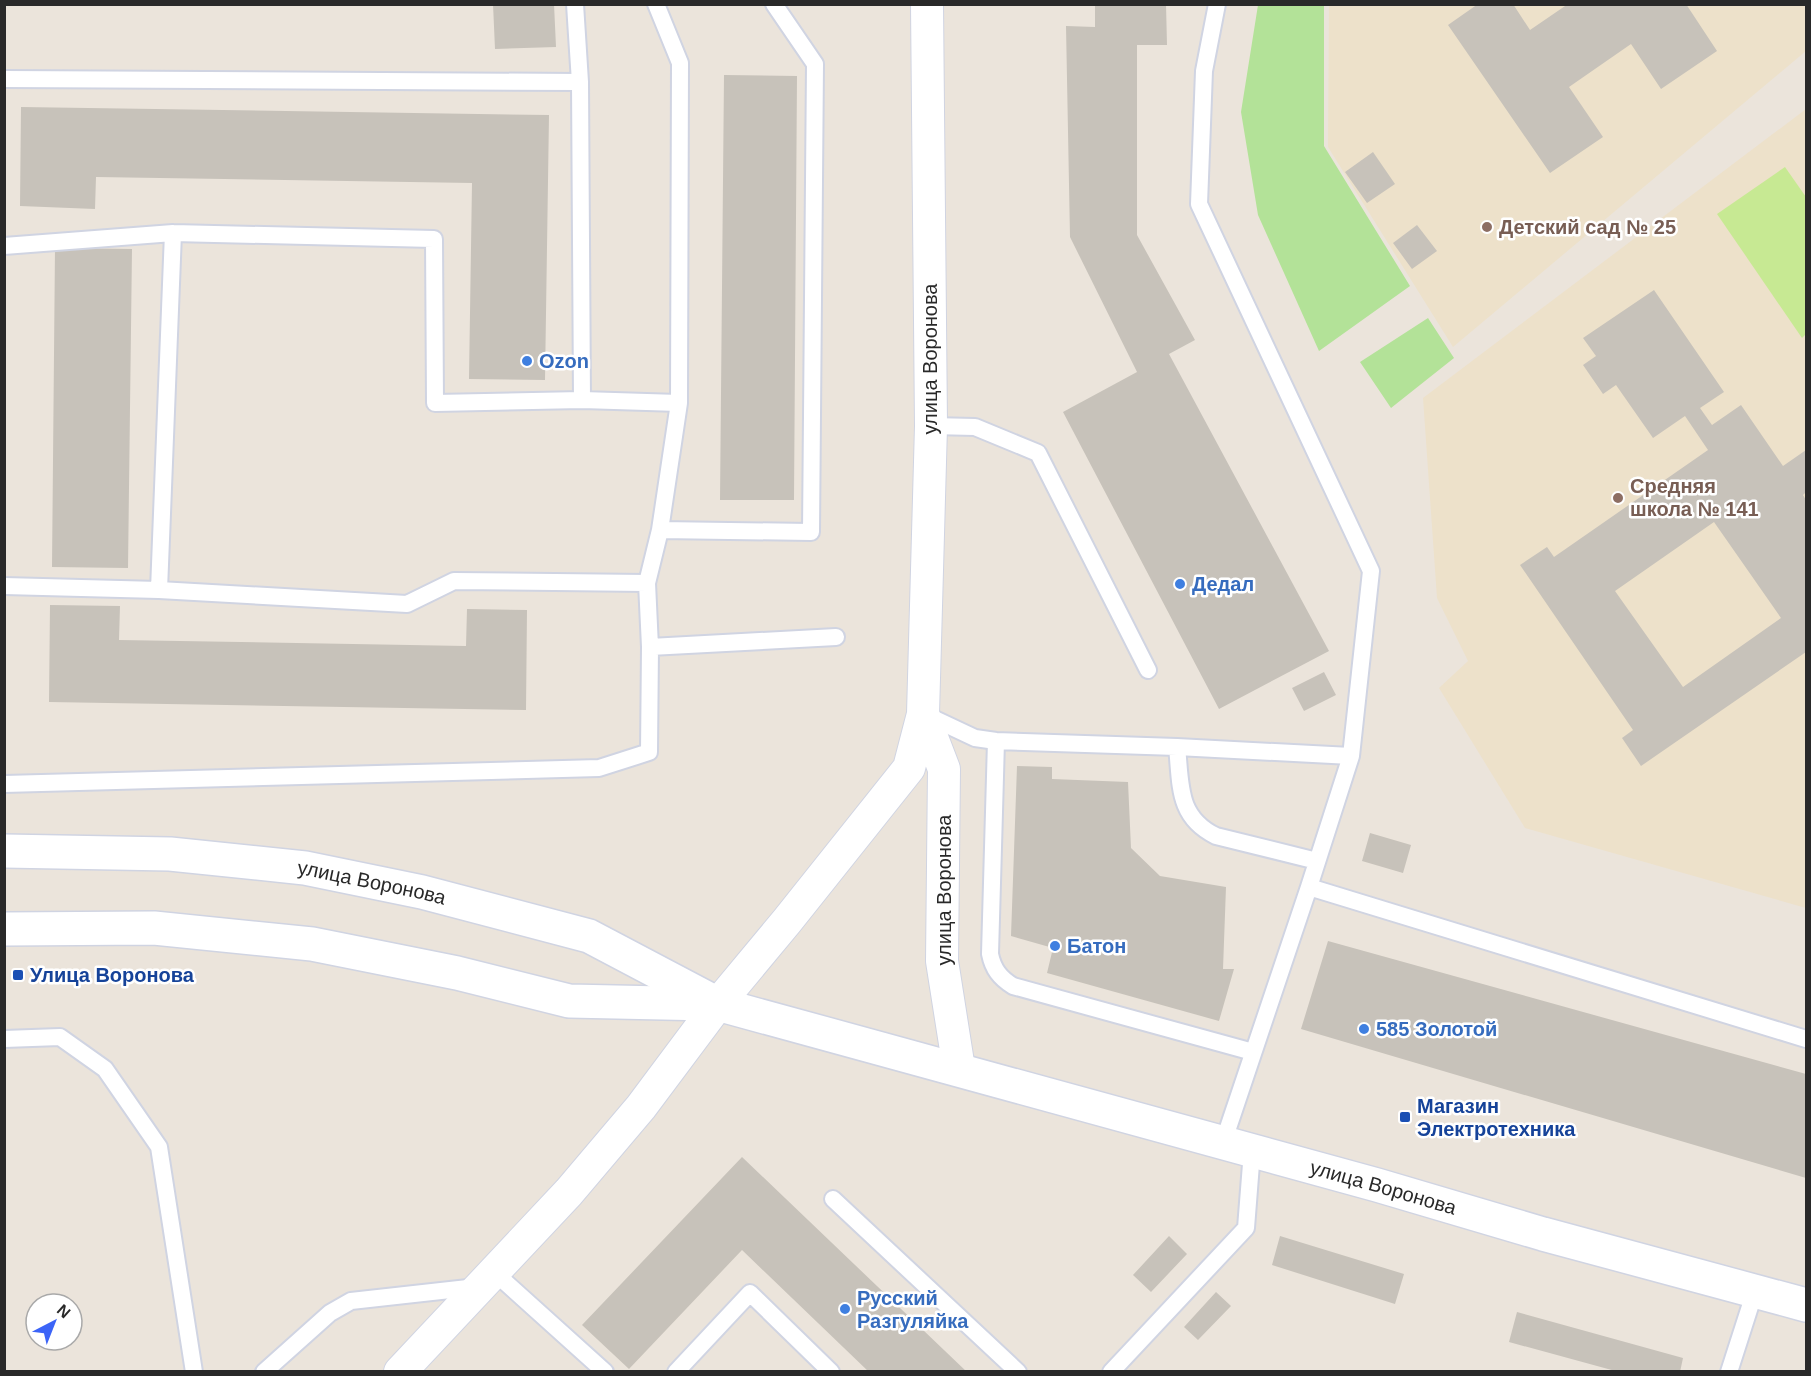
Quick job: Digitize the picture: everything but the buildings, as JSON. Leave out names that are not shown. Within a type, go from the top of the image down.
[{"type":"main road","name":"улица Воронова","points":[[4,851],[170,854],[305,868],[422,892],[589,936],[720,1004],[1377,1185],[1543,1234],[1806,1305]]},
{"type":"main road","name":"улица Воронова","points":[[4,929],[154,928],[300,943],[457,973],[569,1001],[720,1004]]},
{"type":"street","name":"улица Воронова","points":[[720,1004],[909,768],[923,714],[931,426],[927,4]]},
{"type":"street","name":"улица Воронова","points":[[923,714],[944,769],[942,961],[959,1069]]},
{"type":"street","points":[[400,1371],[569,1192],[641,1107],[720,1004]]},
{"type":"lane","points":[[575,4],[580,82],[582,400]]},
{"type":"lane","points":[[4,784],[599,768],[648,752],[650,647],[647,583],[660,530],[679,403],[680,63],[656,4]]},
{"type":"lane","points":[[660,530],[811,532],[815,64],[774,4]]},
{"type":"lane","points":[[1111,1371],[1246,1228],[1238,1147],[1253,1052],[1351,756],[1371,572],[1199,204],[1204,71],[1217,4]]},
{"type":"lane","points":[[4,80],[580,82]]},
{"type":"lane","points":[[4,246],[173,233],[434,239],[435,403],[582,400],[679,403]]},
{"type":"lane","points":[[159,590],[173,233]]},
{"type":"lane","points":[[931,426],[975,427],[1038,453],[1148,670]]},
{"type":"lane","points":[[4,586],[159,590],[407,604],[454,581],[647,583]]},
{"type":"lane","points":[[650,647],[836,637]]},
{"type":"lane","points":[[923,714],[975,738],[996,741],[1351,756]]},
{"type":"lane","points":[[996,741],[990,954],[995,970],[1013,986],[1253,1052]]},
{"type":"lane","points":[[1177,747],[1183,801],[1188,812],[1201,826],[1216,836],[1317,861]]},
{"type":"lane","points":[[1309,887],[1806,1039]]},
{"type":"lane","points":[[4,1039],[60,1037],[105,1069],[159,1147],[194,1371]]},
{"type":"lane","points":[[833,1199],[1018,1371]]},
{"type":"lane","points":[[264,1371],[330,1313],[351,1301],[488,1279],[605,1371]]},
{"type":"lane","points":[[1729,1371],[1755,1291]]},
{"type":"lane","points":[[676,1371],[750,1293],[831,1371]]},
{"type":"shaded area","name":"Детский сад № 25","points":[[1329,5],[1806,5],[1806,51],[1453,347],[1328,147]]},
{"type":"shaded area","name":"Средняя школа № 141","points":[[1806,109],[1806,908],[1525,828],[1439,688],[1468,661],[1437,598],[1423,398]]},
{"type":"green space","points":[[1258,5],[1324,5],[1324,146],[1410,286],[1319,351],[1258,215],[1241,112]]},
{"type":"green space","points":[[1785,167],[1806,197],[1806,334],[1802,338],[1717,214]]},
{"type":"green space","points":[[1428,318],[1454,358],[1391,408],[1360,362]]},
{"type":"place","name":"Детский сад № 25","points":[[1487,227]]},
{"type":"place","name":"Ozon","points":[[527,361]]},
{"type":"place","name":"Средняя школа № 141","points":[[1618,498]]},
{"type":"place","name":"Дедал","points":[[1180,584]]},
{"type":"place","name":"Батон","points":[[1055,946]]},
{"type":"place","name":"Улица Воронова","points":[[18,975]]},
{"type":"place","name":"585 Золотой","points":[[1364,1029]]},
{"type":"place","name":"Магазин Электротехника","points":[[1405,1117]]},
{"type":"place","name":"Русский Разгуляйка","points":[[845,1309]]}]
